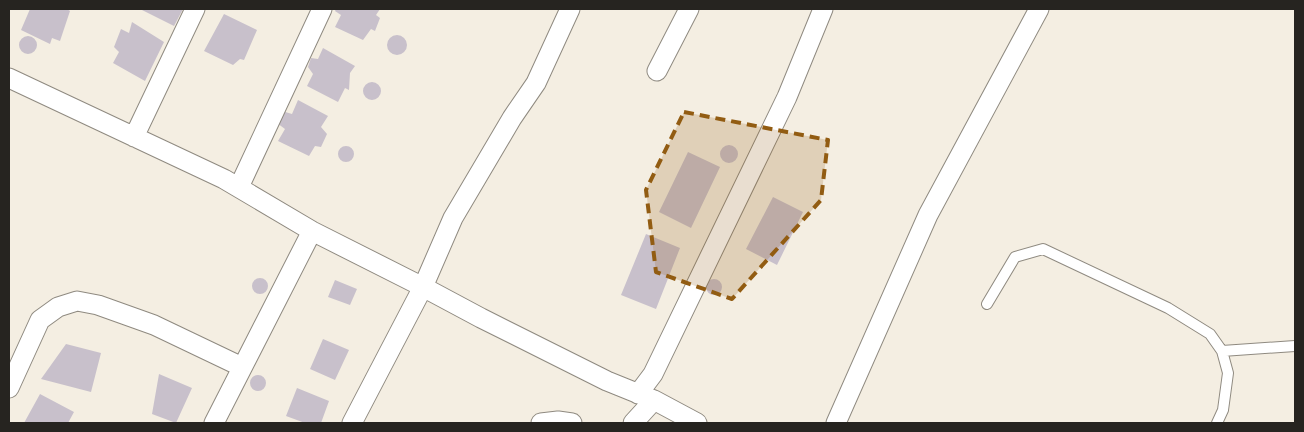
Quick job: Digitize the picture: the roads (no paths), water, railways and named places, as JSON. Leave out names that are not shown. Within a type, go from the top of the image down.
[{"type":"street","points":[[134,137],[195,9]]},
{"type":"street","points":[[239,187],[322,9]]},
{"type":"street","points":[[352,423],[423,287],[453,218],[512,118],[536,83],[570,9]]},
{"type":"street","points":[[657,71],[688,9]]},
{"type":"street","points":[[634,423],[646,397],[653,374],[782,106],[824,9]]},
{"type":"street","points":[[836,423],[928,215],[1039,9]]},
{"type":"street","points":[[9,78],[239,187],[312,231],[608,381],[646,397],[697,423]]},
{"type":"street","points":[[214,423],[312,231]]},
{"type":"street","points":[[9,388],[40,320],[58,308],[78,301],[98,304],[154,325],[242,367]]},
{"type":"street","points":[[541,423],[558,421],[572,423]]},
{"type":"lane","points":[[987,304],[1015,257],[1043,250],[1168,308],[1210,334],[1222,351],[1228,373],[1222,410],[1217,423]]},
{"type":"lane","points":[[1222,351],[1295,346]]}]
